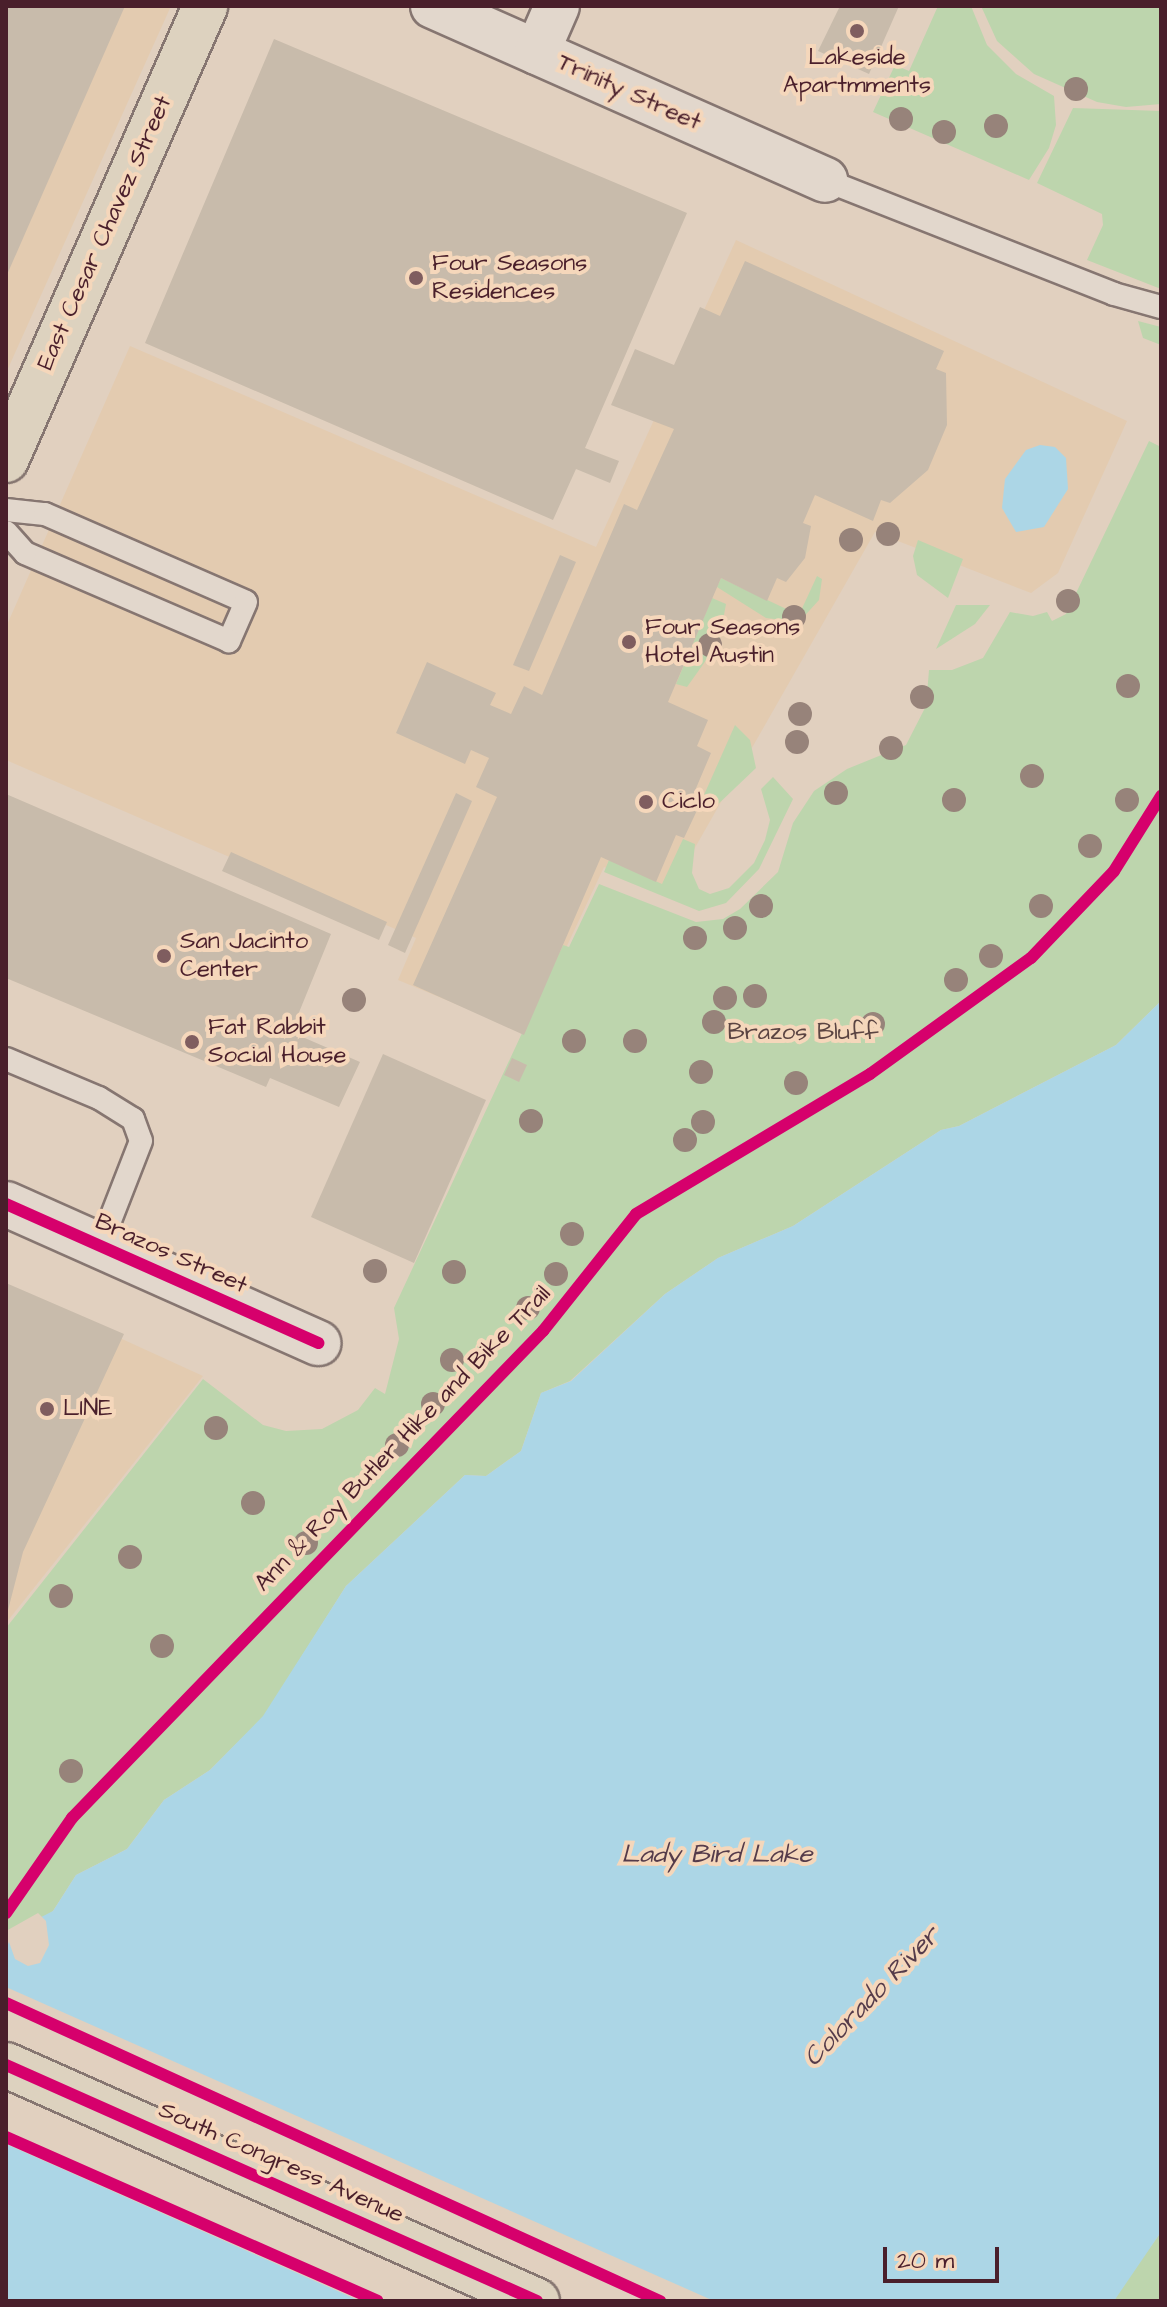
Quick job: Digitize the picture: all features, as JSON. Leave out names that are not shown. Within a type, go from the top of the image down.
[{"type":"main road","name":"East Cesar Chavez Street","points":[[6,460],[205,6]]},
{"type":"main road","name":"South Congress Avenue","points":[[6,2065],[537,2301]]},
{"type":"street","name":"Trinity Street","points":[[433,6],[825,180]]},
{"type":"street","points":[[537,52],[557,6]]},
{"type":"street","name":"Brazos Street","points":[[6,1204],[318,1343]]},
{"type":"lane","points":[[825,180],[1114,294],[1161,307]]},
{"type":"lane","points":[[6,510],[45,514],[246,602],[229,641],[25,553],[6,532]]},
{"type":"lane","points":[[6,1059],[99,1098],[133,1119],[141,1141],[100,1246]]},
{"type":"shaded area","points":[[6,6],[171,6],[6,373]]},
{"type":"shaded area","points":[[736,240],[1127,421],[1058,573],[1031,593],[875,532],[668,895],[604,867],[526,1033],[398,980],[416,938],[6,760],[6,627],[130,346],[596,547]]},
{"type":"shaded area","points":[[6,1286],[203,1376],[6,1623]]},
{"type":"green space","points":[[938,6],[971,6],[987,45],[1016,74],[1054,96],[1056,125],[1049,148],[1029,180],[873,112],[895,65],[909,71]]},
{"type":"green space","points":[[981,6],[1161,6],[1161,104],[1126,107],[1097,102],[1034,74],[997,41]]},
{"type":"green space","points":[[1073,108],[1161,111],[1161,289],[1087,260],[1103,225],[1102,214],[1037,183]]},
{"type":"green space","points":[[1138,321],[1161,327],[1161,345],[1143,338]]},
{"type":"green space","name":"Brazos Bluff","points":[[1149,441],[1161,447],[1161,1001],[1116,1045],[959,1126],[941,1130],[793,1226],[718,1258],[665,1294],[570,1381],[541,1393],[521,1451],[486,1476],[465,1475],[346,1586],[264,1716],[210,1770],[164,1800],[127,1849],[76,1875],[53,1911],[6,1946],[6,1628],[203,1379],[263,1425],[286,1431],[322,1429],[358,1410],[375,1388],[385,1394],[399,1339],[394,1308],[563,945],[569,947],[599,884],[696,922],[723,919],[740,909],[778,872],[793,823],[814,791],[847,769],[906,745],[926,706],[929,670],[952,670],[983,658],[1010,612],[1033,616],[1047,612],[1052,621],[1066,614]]},
{"type":"green space","points":[[918,540],[963,559],[948,598],[917,575],[913,556]]},
{"type":"green space","points":[[817,576],[822,579],[819,600],[799,622],[766,618],[717,587],[721,578],[799,615]]},
{"type":"green space","points":[[712,598],[726,604],[719,642],[687,687],[676,684]]},
{"type":"green space","points":[[956,605],[990,605],[975,624],[936,649]]},
{"type":"green space","points":[[735,725],[750,740],[756,768],[713,809],[700,804]]},
{"type":"green space","points":[[773,777],[793,799],[759,869],[726,903],[699,911],[604,872],[609,860],[662,884],[683,839],[695,844],[692,873],[699,889],[710,894],[729,888],[754,863],[765,840],[770,820],[761,789]]},
{"type":"green space","points":[[1161,2232],[1161,2301],[1114,2301],[1119,2291]]},
{"type":"water","points":[[1040,445],[1055,447],[1066,458],[1068,489],[1044,527],[1016,532],[1002,508],[1005,479],[1026,450]]},
{"type":"water","name":"Lady Bird Lake","points":[[1161,1001],[1161,2232],[1114,2301],[6,2301],[6,1935],[53,1911],[76,1875],[127,1849],[164,1800],[210,1770],[263,1716],[346,1586],[465,1475],[486,1476],[521,1451],[541,1393],[571,1381],[665,1294],[718,1258],[793,1226],[941,1130],[959,1126],[1116,1045]]},
{"type":"pier","points":[[38,1913],[46,1921],[49,1945],[40,1963],[28,1966],[15,1959],[9,1942],[6,1948],[6,1931]]},
{"type":"pier","points":[[6,1987],[714,2301],[360,2301],[6,2144]]},
{"type":"building","points":[[6,6],[125,6],[6,277]]},
{"type":"building","name":"Lakeside Apartmments","points":[[840,6],[899,6],[869,74],[818,51]]},
{"type":"building","name":"Four Seasons Residences","points":[[274,39],[687,213],[585,448],[619,461],[610,483],[576,469],[553,520],[145,343]]},
{"type":"building","name":"Four Seasons Hotel Austin","points":[[745,261],[944,351],[936,369],[946,373],[947,425],[928,470],[890,503],[881,500],[873,521],[815,495],[803,523],[811,526],[805,558],[786,582],[777,578],[767,601],[721,578],[668,702],[708,720],[697,746],[711,753],[691,800],[700,804],[684,838],[676,835],[656,882],[601,857],[524,1035],[413,985],[497,797],[476,787],[489,758],[471,750],[465,764],[396,733],[427,662],[496,693],[490,705],[511,714],[524,686],[542,695],[624,504],[637,510],[674,429],[611,405],[635,349],[674,365],[700,307],[720,316]]},
{"type":"building","points":[[560,555],[576,562],[529,671],[513,665]]},
{"type":"building","points":[[456,793],[472,801],[405,953],[388,945]]},
{"type":"building","name":"San Jacinto Center","points":[[6,794],[331,934],[291,1032],[360,1062],[339,1107],[270,1078],[266,1087],[6,978]]},
{"type":"building","points":[[231,852],[387,922],[379,940],[222,871]]},
{"type":"building","points":[[383,1054],[486,1100],[414,1263],[311,1217]]},
{"type":"building","points":[[512,1058],[527,1065],[519,1082],[504,1075]]},
{"type":"building","name":"LINE","points":[[6,1283],[124,1334],[23,1552],[6,1618]]},
{"type":"cycle path","name":"Ann & Roy Butler Hike and Bike Trail","points":[[6,1913],[72,1818],[543,1331],[636,1214],[870,1074],[1031,958],[1114,871],[1161,796]]},
{"type":"cycle path","points":[[6,1204],[318,1343]]},
{"type":"cycle path","points":[[6,2003],[660,2301]]},
{"type":"cycle path","points":[[6,2065],[537,2301]]},
{"type":"cycle path","points":[[6,2137],[377,2301]]},
{"type":"place","name":"Lakeside Apartmments","points":[[857,31]]},
{"type":"place","name":"Four Seasons Residences","points":[[416,278]]},
{"type":"place","name":"Four Seasons Hotel Austin","points":[[629,642]]},
{"type":"place","name":"Ciclo","points":[[646,802]]},
{"type":"place","name":"San Jacinto Center","points":[[164,956]]},
{"type":"place","name":"Fat Rabbit Social House","points":[[192,1042]]},
{"type":"place","name":"LINE","points":[[47,1409]]},
{"type":"water label","name":"Colorado River","points":[[872,1997]]}]
